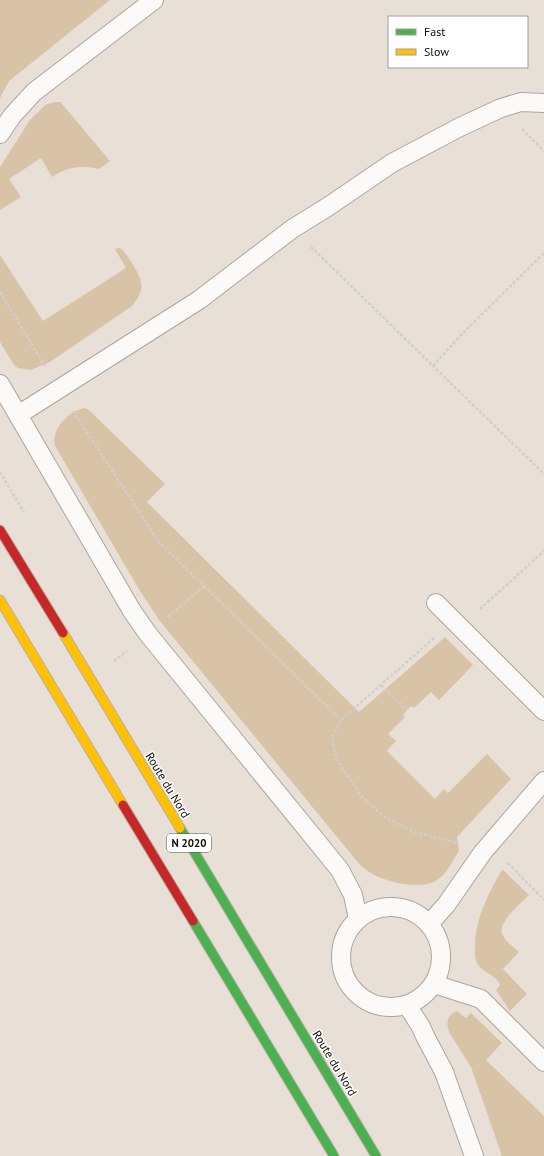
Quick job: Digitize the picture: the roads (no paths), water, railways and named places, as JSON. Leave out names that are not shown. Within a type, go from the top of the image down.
[{"type":"main road","name":"Route du Nord","points":[[0,530],[376,1156]]},
{"type":"main road","name":"N 2020","points":[[0,600],[334,1156]]},
{"type":"lane","points":[[0,134],[12,116],[34,92],[154,0]]},
{"type":"lane","points":[[18,415],[199,300],[292,229],[392,163],[460,127],[501,108],[521,102],[544,103]]},
{"type":"lane","points":[[0,384],[132,611],[158,646],[340,870],[353,895],[358,919]]},
{"type":"lane","points":[[436,603],[544,711]]},
{"type":"lane","points":[[429,924],[446,905],[483,852],[544,781]]},
{"type":"lane","points":[[394,906],[414,912],[429,924],[437,937],[441,953],[440,969],[434,984],[422,997],[407,1005],[394,1008],[380,1006],[367,1001],[355,993],[347,982],[342,969],[340,956],[342,942],[348,929],[358,919],[375,909],[394,906]]},
{"type":"lane","points":[[434,984],[481,999],[544,1062]]},
{"type":"lane","points":[[407,1005],[422,1027],[424,1036],[444,1072],[474,1156]]}]
